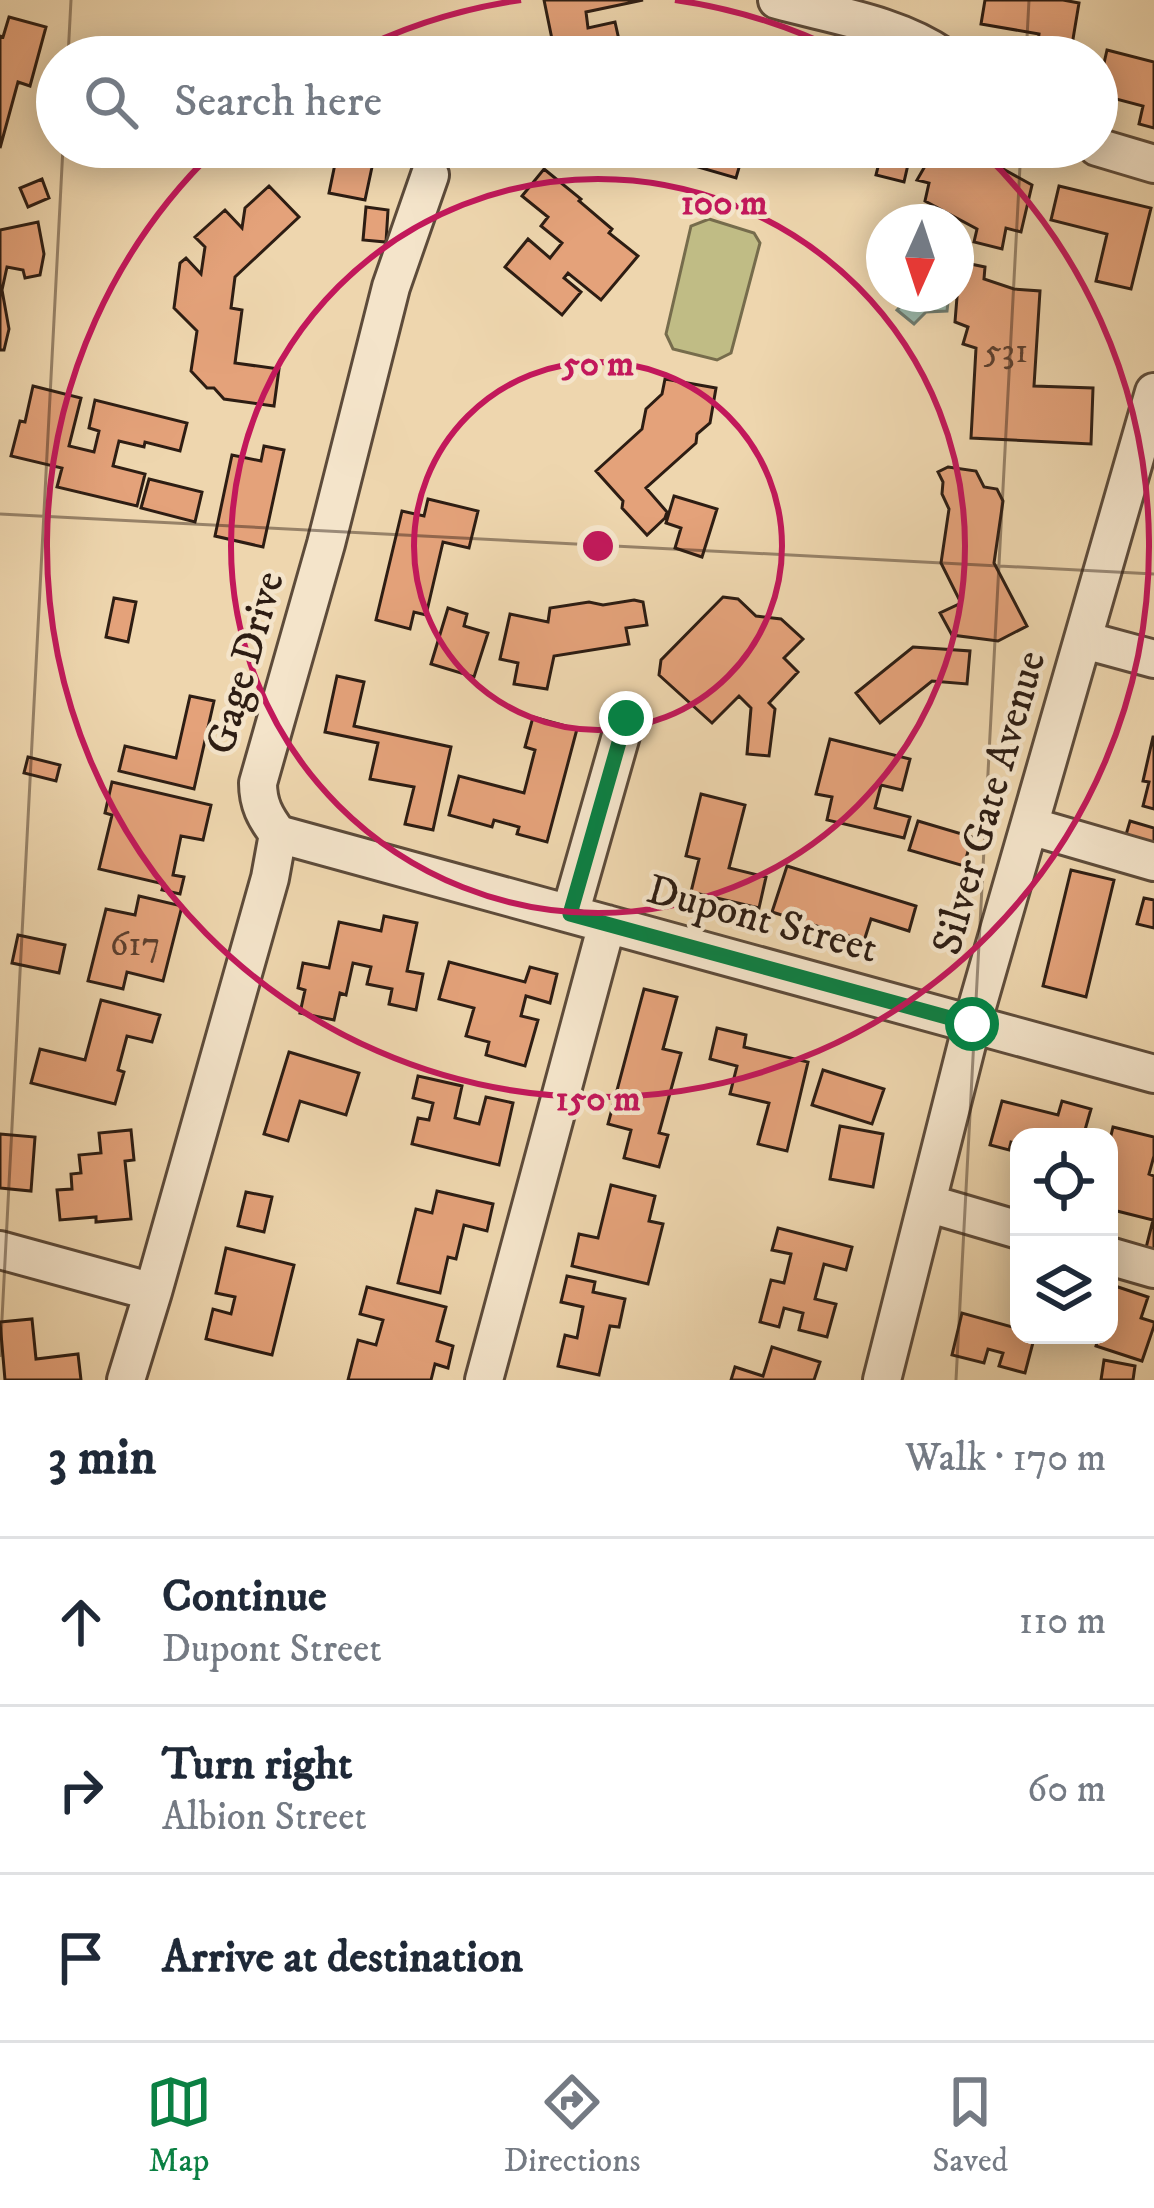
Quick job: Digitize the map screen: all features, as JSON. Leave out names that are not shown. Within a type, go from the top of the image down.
[{"type":"street","points":[[777,0],[904,36]]},
{"type":"street","points":[[1118,153],[1154,164]]},
{"type":"street","name":"Gage Drive","points":[[278,834],[263,816],[258,783],[326,544],[391,287],[430,175]]},
{"type":"street","name":"Silver Gate Avenue","points":[[882,1380],[972,1024],[1154,392]]},
{"type":"street","points":[[1084,640],[1154,659]]},
{"type":"street","points":[[570,914],[626,718]]},
{"type":"street","points":[[1030,826],[1154,862]]},
{"type":"street","points":[[125,1380],[270,878],[278,834]]},
{"type":"street","name":"Dupont Street","points":[[278,834],[1154,1074]]},
{"type":"street","points":[[484,1380],[607,924]]},
{"type":"street","points":[[927,1203],[1010,1227]]},
{"type":"street","points":[[0,1250],[153,1292]]},
{"type":"street","points":[[1118,1258],[1154,1268]]},
{"type":"shaded area","points":[[709,219],[754,233],[760,243],[731,353],[717,360],[673,349],[666,334],[691,226]]},
{"type":"shaded area","points":[[899,312],[926,312],[914,324]]},
{"type":"building","points":[[544,0],[643,0],[586,12],[588,28],[615,22],[618,36],[551,36]]},
{"type":"building","points":[[985,0],[1079,3],[1074,36],[1039,36],[981,24]]},
{"type":"building","points":[[9,17],[46,27],[44,36],[36,36],[30,86],[18,82],[0,148],[0,36]]},
{"type":"building","points":[[1118,53],[1154,62],[1154,128],[1139,124],[1143,106],[1118,99]]},
{"type":"building","points":[[334,168],[372,168],[365,200],[329,193]]},
{"type":"building","points":[[702,168],[739,168],[736,178]]},
{"type":"building","points":[[878,168],[907,168],[904,182],[876,175]]},
{"type":"building","points":[[924,168],[1001,168],[1032,185],[1021,232],[1006,228],[1002,249],[974,242],[974,204],[931,204],[925,201],[929,183],[917,180]]},
{"type":"building","points":[[544,169],[638,256],[601,300],[568,273],[564,278],[581,292],[562,315],[505,267],[528,239],[550,258],[562,243],[541,226],[548,217],[522,196]]},
{"type":"building","points":[[42,179],[49,198],[28,207],[20,188]]},
{"type":"building","points":[[269,186],[299,217],[235,277],[231,308],[242,310],[235,363],[279,369],[274,406],[224,399],[214,388],[207,388],[191,371],[197,331],[174,308],[180,263],[186,258],[201,274],[205,247],[195,237],[225,210],[242,228],[245,208]]},
{"type":"building","points":[[1059,186],[1151,208],[1131,289],[1096,281],[1107,234],[1051,220]]},
{"type":"building","points":[[366,207],[388,210],[386,242],[363,240]]},
{"type":"building","points":[[38,222],[44,254],[40,275],[25,278],[23,270],[7,267],[2,290],[9,329],[4,350],[0,350],[0,230]]},
{"type":"building","points":[[974,265],[985,267],[984,279],[1040,291],[1034,386],[1093,388],[1091,444],[971,438],[976,348],[963,344],[968,327],[955,322],[956,312],[974,312]]},
{"type":"building","points":[[665,379],[716,388],[710,423],[697,434],[696,443],[646,488],[667,512],[647,535],[596,471],[642,429],[646,409],[662,394]]},
{"type":"building","points":[[33,386],[81,398],[69,446],[94,452],[99,431],[89,428],[95,400],[187,423],[180,451],[119,441],[113,466],[145,474],[137,506],[57,487],[62,468],[11,456]]},
{"type":"building","points":[[264,446],[284,450],[263,547],[215,536],[232,455],[261,461]]},
{"type":"building","points":[[948,467],[976,471],[984,487],[997,489],[1003,501],[994,563],[1027,626],[998,641],[952,635],[940,613],[961,603],[941,563],[949,509],[938,472]]},
{"type":"building","points":[[149,479],[202,492],[195,522],[141,508]]},
{"type":"building","points":[[674,496],[717,509],[702,557],[675,548],[681,528],[666,523]]},
{"type":"building","points":[[428,499],[478,511],[469,548],[443,542],[426,615],[414,612],[410,629],[376,620],[402,511],[424,516]]},
{"type":"building","points":[[723,597],[738,599],[756,616],[781,619],[803,639],[784,658],[798,672],[769,703],[775,709],[769,756],[747,754],[751,708],[739,696],[712,723],[659,675],[661,660]]},
{"type":"building","points":[[114,598],[136,602],[128,642],[106,637]]},
{"type":"building","points":[[643,602],[647,625],[626,628],[629,644],[554,656],[547,689],[514,684],[518,663],[500,659],[510,614],[548,622],[550,608]]},
{"type":"building","points":[[448,608],[467,614],[464,626],[488,633],[474,677],[431,664]]},
{"type":"building","points":[[913,647],[970,651],[967,684],[932,681],[880,723],[856,693]]},
{"type":"building","points":[[337,676],[364,682],[354,726],[451,747],[433,830],[405,824],[414,787],[370,779],[378,743],[325,732]]},
{"type":"building","points":[[190,696],[214,701],[194,789],[119,771],[125,746],[176,758]]},
{"type":"building","points":[[533,717],[577,729],[547,842],[517,834],[519,827],[494,820],[492,827],[449,815],[459,776],[524,793],[535,750],[525,747]]},
{"type":"building","points":[[1154,737],[1154,809],[1143,806]]},
{"type":"building","points":[[830,739],[910,759],[902,790],[881,785],[875,808],[910,817],[904,838],[827,820],[832,797],[816,794]]},
{"type":"building","points":[[28,757],[60,765],[56,781],[24,773]]},
{"type":"building","points":[[112,782],[211,805],[203,840],[181,836],[173,875],[184,877],[180,894],[162,890],[164,884],[99,869],[112,815],[105,813]]},
{"type":"building","points":[[701,794],[745,805],[729,868],[766,877],[759,908],[691,892],[699,859],[686,856]]},
{"type":"building","points":[[918,821],[972,837],[964,866],[909,850]]},
{"type":"building","points":[[1130,821],[1154,828],[1154,854],[1123,845]]},
{"type":"building","points":[[787,866],[916,906],[909,931],[871,919],[864,941],[772,912]]},
{"type":"building","points":[[1071,870],[1114,880],[1086,997],[1043,986]]},
{"type":"building","points":[[139,896],[182,906],[163,981],[127,972],[123,989],[88,981],[106,909],[135,915]]},
{"type":"building","points":[[1144,898],[1154,900],[1154,928],[1137,924]]},
{"type":"building","points":[[384,916],[417,923],[407,971],[423,974],[416,1010],[389,1004],[392,989],[367,984],[371,967],[353,963],[334,1020],[300,1013],[305,990],[298,988],[303,963],[329,968],[339,922],[381,931]]},
{"type":"building","points":[[18,935],[65,945],[59,973],[12,963]]},
{"type":"building","points":[[449,962],[525,982],[530,967],[557,974],[550,1003],[526,996],[521,1016],[538,1020],[525,1066],[486,1055],[489,1042],[466,1036],[474,1008],[439,999]]},
{"type":"building","points":[[644,989],[677,997],[663,1049],[681,1053],[659,1133],[668,1135],[659,1167],[624,1158],[631,1130],[608,1124]]},
{"type":"building","points":[[101,1000],[160,1015],[152,1042],[127,1036],[115,1104],[31,1083],[40,1049],[85,1060]]},
{"type":"building","points":[[717,1028],[746,1035],[744,1047],[808,1062],[787,1151],[758,1144],[769,1103],[730,1094],[737,1066],[710,1059]]},
{"type":"building","points":[[289,1052],[359,1073],[346,1115],[300,1101],[288,1141],[264,1134]]},
{"type":"building","points":[[823,1070],[884,1089],[872,1124],[812,1105]]},
{"type":"building","points":[[418,1076],[462,1086],[455,1118],[479,1124],[486,1097],[513,1103],[499,1165],[412,1144],[418,1118],[429,1120],[433,1103],[413,1098]]},
{"type":"building","points":[[1002,1101],[1058,1115],[1062,1101],[1091,1109],[1086,1128],[1010,1128],[1009,1150],[990,1145]]},
{"type":"building","points":[[840,1126],[883,1134],[873,1187],[830,1179]]},
{"type":"building","points":[[1118,1128],[1154,1137],[1149,1174],[1154,1176],[1154,1250],[1146,1248],[1153,1220],[1118,1211]]},
{"type":"building","points":[[131,1130],[134,1160],[125,1161],[131,1219],[60,1220],[57,1190],[72,1189],[71,1174],[81,1173],[79,1155],[101,1153],[99,1133]]},
{"type":"building","points":[[0,1134],[35,1137],[31,1191],[0,1188]]},
{"type":"building","points":[[611,1185],[655,1196],[649,1221],[663,1224],[648,1284],[572,1266],[579,1234],[598,1238]]},
{"type":"building","points":[[437,1191],[493,1204],[487,1231],[464,1225],[456,1259],[448,1257],[440,1293],[398,1283],[416,1209],[432,1213]]},
{"type":"building","points":[[246,1192],[272,1197],[264,1232],[238,1226]]},
{"type":"building","points":[[778,1228],[852,1247],[846,1270],[824,1264],[815,1299],[836,1304],[827,1337],[799,1330],[803,1313],[784,1308],[779,1327],[760,1322],[771,1280],[784,1283],[791,1254],[772,1250]]},
{"type":"building","points":[[226,1248],[294,1265],[272,1355],[206,1339],[213,1309],[231,1314],[235,1297],[216,1293]]},
{"type":"building","points":[[567,1276],[595,1282],[593,1292],[625,1299],[619,1327],[610,1326],[599,1375],[558,1366],[565,1335],[577,1338],[583,1307],[561,1302]]},
{"type":"building","points":[[367,1287],[446,1307],[437,1341],[453,1346],[448,1368],[435,1364],[431,1380],[348,1380],[358,1340],[376,1345],[383,1320],[360,1314]]},
{"type":"building","points":[[1118,1287],[1148,1297],[1141,1318],[1154,1326],[1142,1361],[1096,1346],[1118,1344]]},
{"type":"building","points":[[962,1313],[1010,1326],[1010,1344],[1033,1344],[1025,1373],[999,1366],[1003,1353],[988,1349],[984,1363],[952,1355]]},
{"type":"building","points":[[32,1319],[36,1359],[78,1354],[81,1380],[5,1380],[0,1322]]},
{"type":"building","points":[[772,1347],[820,1362],[814,1380],[731,1380],[735,1367],[763,1376]]},
{"type":"building","points":[[1104,1360],[1135,1366],[1133,1380],[1101,1380]]},
{"type":"route","points":[[626,718],[570,914],[972,1024]]}]
